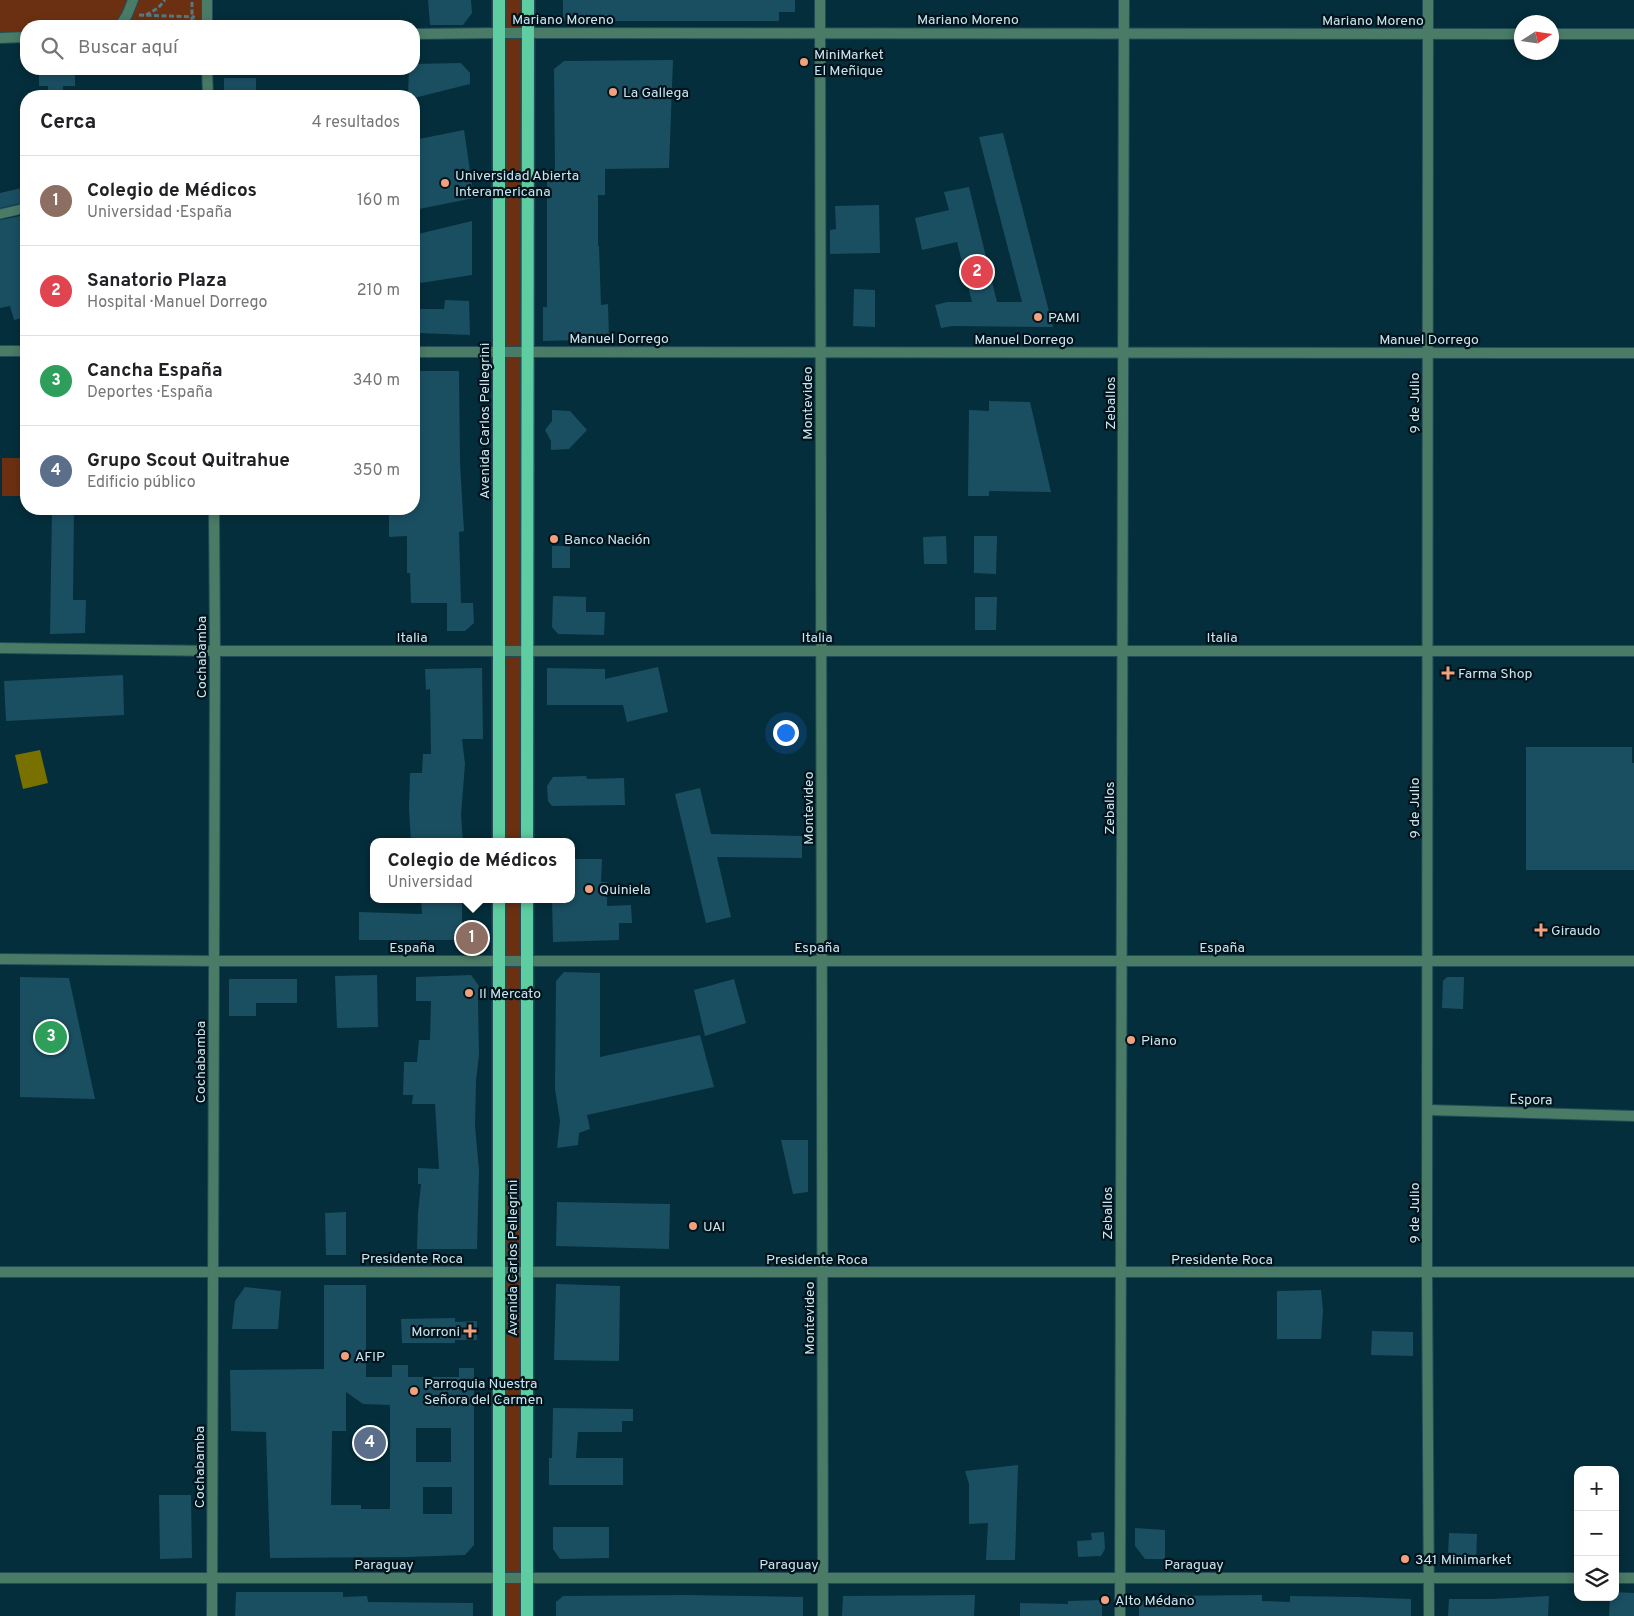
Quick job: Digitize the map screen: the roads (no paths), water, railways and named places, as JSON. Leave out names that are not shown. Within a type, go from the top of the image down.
[{"type":"main road","name":"Avenida Carlos Pellegrini","points":[[499,0],[499,838]]},
{"type":"main road","points":[[528,0],[528,838]]},
{"type":"main road","name":"Avenida Carlos Pellegrini","points":[[499,903],[499,1616]]},
{"type":"main road","name":"Avenida Carlos Pellegrini","points":[[527,903],[527,1616]]},
{"type":"street","points":[[124,20],[133,0]]},
{"type":"street","points":[[207,0],[207,20]]},
{"type":"street","name":"Montevideo","points":[[820,0],[823,1616]]},
{"type":"street","name":"Zeballos","points":[[1120,1616],[1124,0]]},
{"type":"street","name":"9 de Julio","points":[[1428,0],[1427,1272],[1429,1616]]},
{"type":"street","name":"Mariano Moreno","points":[[420,34],[499,32],[1514,34]]},
{"type":"street","points":[[1559,34],[1634,34]]},
{"type":"street","points":[[0,38],[20,38]]},
{"type":"street","points":[[207,75],[208,90]]},
{"type":"street","points":[[0,351],[20,351]]},
{"type":"street","name":"Manuel Dorrego","points":[[420,352],[1634,353]]},
{"type":"street","name":"Cochabamba","points":[[212,1616],[214,515]]},
{"type":"street","name":"Italia","points":[[0,648],[215,651],[1634,651]]},
{"type":"street","name":"España","points":[[0,959],[214,961],[1634,961]]},
{"type":"street","name":"Espora","points":[[1428,1110],[1634,1116]]},
{"type":"street","name":"Presidente Roca","points":[[0,1272],[1634,1272]]},
{"type":"street","name":"Paraguay","points":[[0,1578],[1574,1578]]},
{"type":"street","points":[[1619,1578],[1634,1578]]},
{"type":"lane","points":[[0,214],[20,209]]},
{"type":"place","name":"MiniMarket El Meñique","points":[[804,62]]},
{"type":"place","name":"La Gallega","points":[[613,92]]},
{"type":"place","name":"Universidad Abierta Interamericana","points":[[445,183]]},
{"type":"place","name":"Sanatorio Plaza","points":[[977,272]]},
{"type":"place","name":"PAMI","points":[[1038,317]]},
{"type":"place","name":"Banco Nación","points":[[554,539]]},
{"type":"place","name":"Farma Shop","points":[[1448,673]]},
{"type":"place","name":"Quiniela","points":[[589,889]]},
{"type":"place","name":"Giraudo","points":[[1541,930]]},
{"type":"place","name":"Colegio de Médicos","points":[[472,938]]},
{"type":"place","name":"Il Mercato","points":[[469,993]]},
{"type":"place","name":"Cancha España","points":[[51,1037]]},
{"type":"place","name":"Piano","points":[[1131,1040]]},
{"type":"place","name":"UAI","points":[[693,1226]]},
{"type":"place","name":"Morroni","points":[[470,1331]]},
{"type":"place","name":"AFIP","points":[[345,1356]]},
{"type":"place","name":"Parroquia Nuestra Señora del Carmen","points":[[414,1391]]},
{"type":"place","name":"Grupo Scout Quitrahue","points":[[370,1443]]},
{"type":"place","name":"341 Minimarket","points":[[1405,1559]]},
{"type":"place","name":"Alto Médano","points":[[1105,1600]]}]
